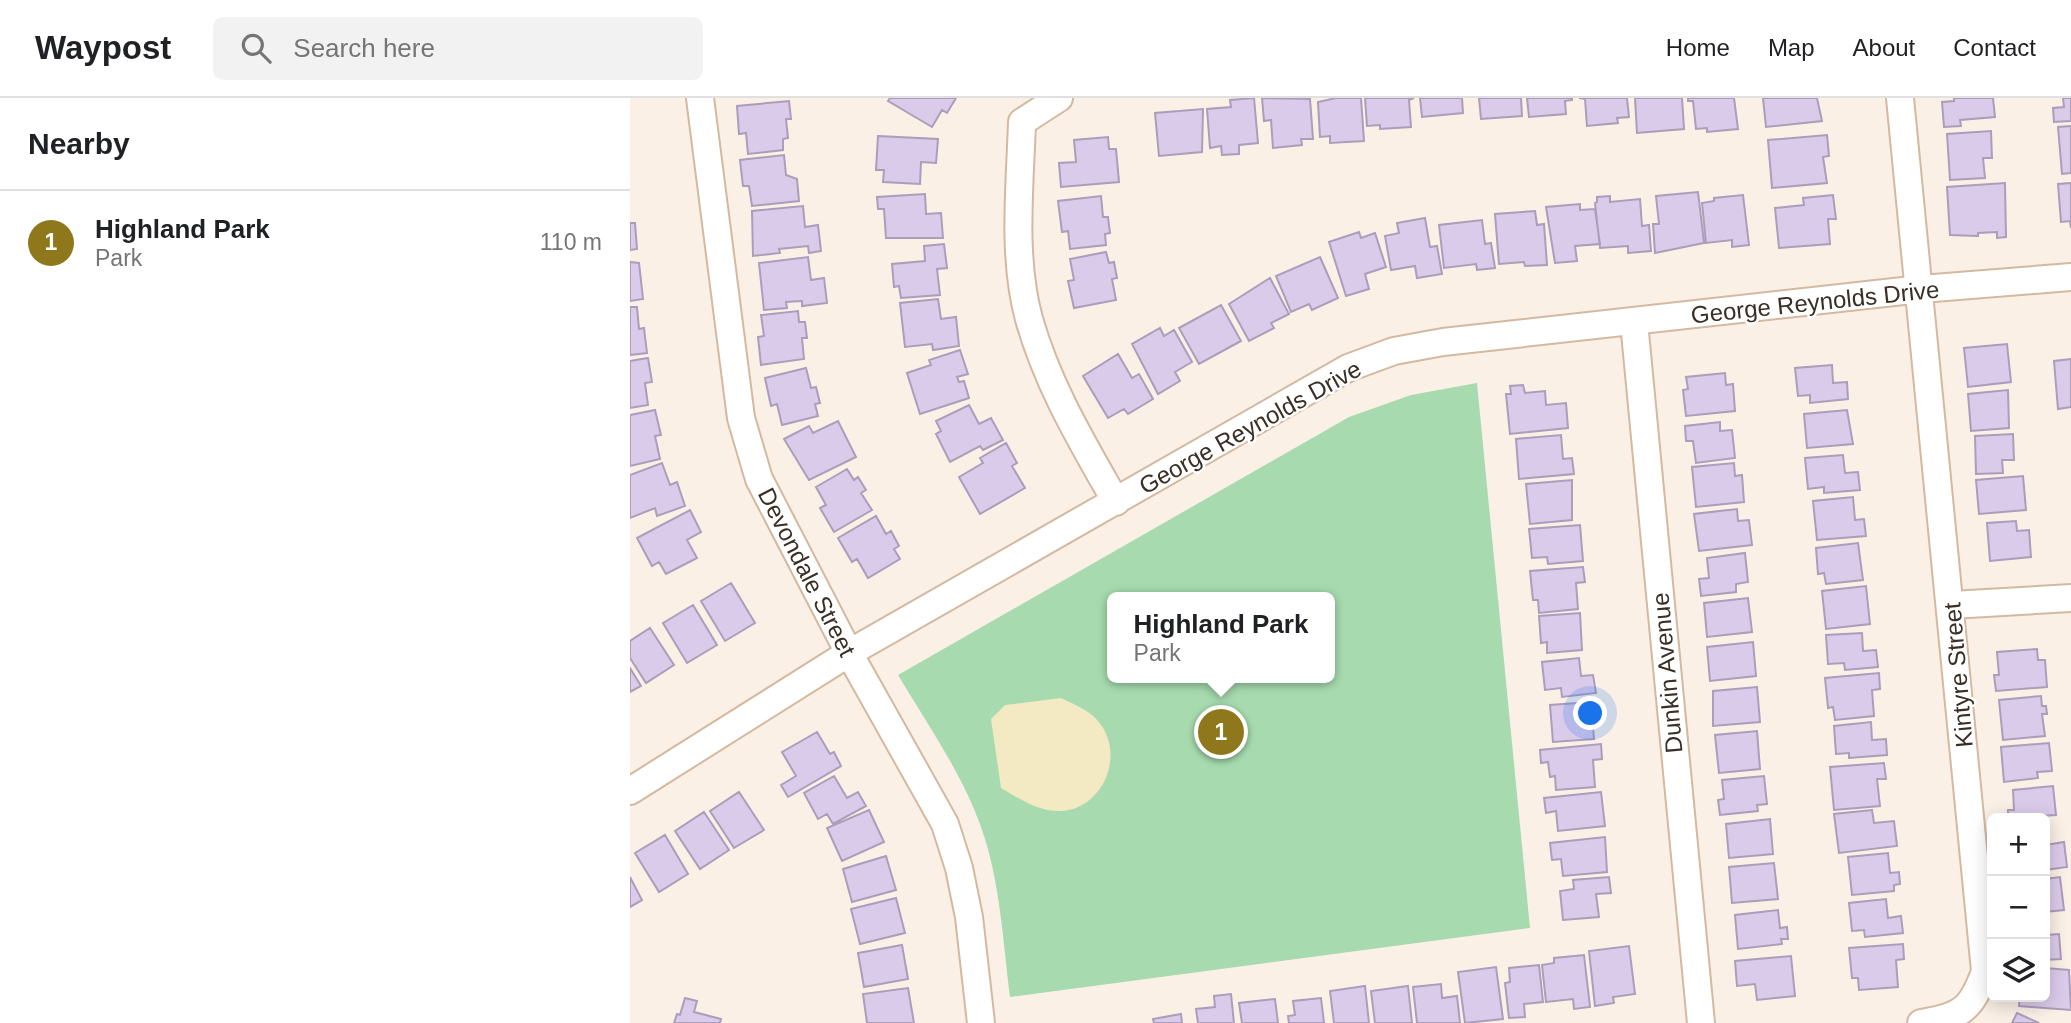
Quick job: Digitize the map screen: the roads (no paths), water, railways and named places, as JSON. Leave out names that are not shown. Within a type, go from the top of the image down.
[{"type":"street","name":"Devondale Street","points":[[700,98],[741,418],[759,480],[849,653],[945,824],[959,869],[969,917],[981,1023]]},
{"type":"street","points":[[1059,98],[1022,122],[1019,247],[1028,317],[1057,399],[1116,502]]},
{"type":"street","name":"Kintyre Street","points":[[1900,98],[1921,289],[1985,971],[1975,1001],[1945,1019],[1921,1023]]},
{"type":"street","name":"George Reynolds Drive","points":[[630,791],[849,653],[1348,368],[1394,351],[1443,342],[1921,289],[2071,277]]},
{"type":"street","name":"Dunkin Avenue","points":[[1633,322],[1701,1023]]},
{"type":"street","points":[[1951,605],[2071,598]]},
{"type":"place","name":"Highland Park","points":[[1221,732]]}]
